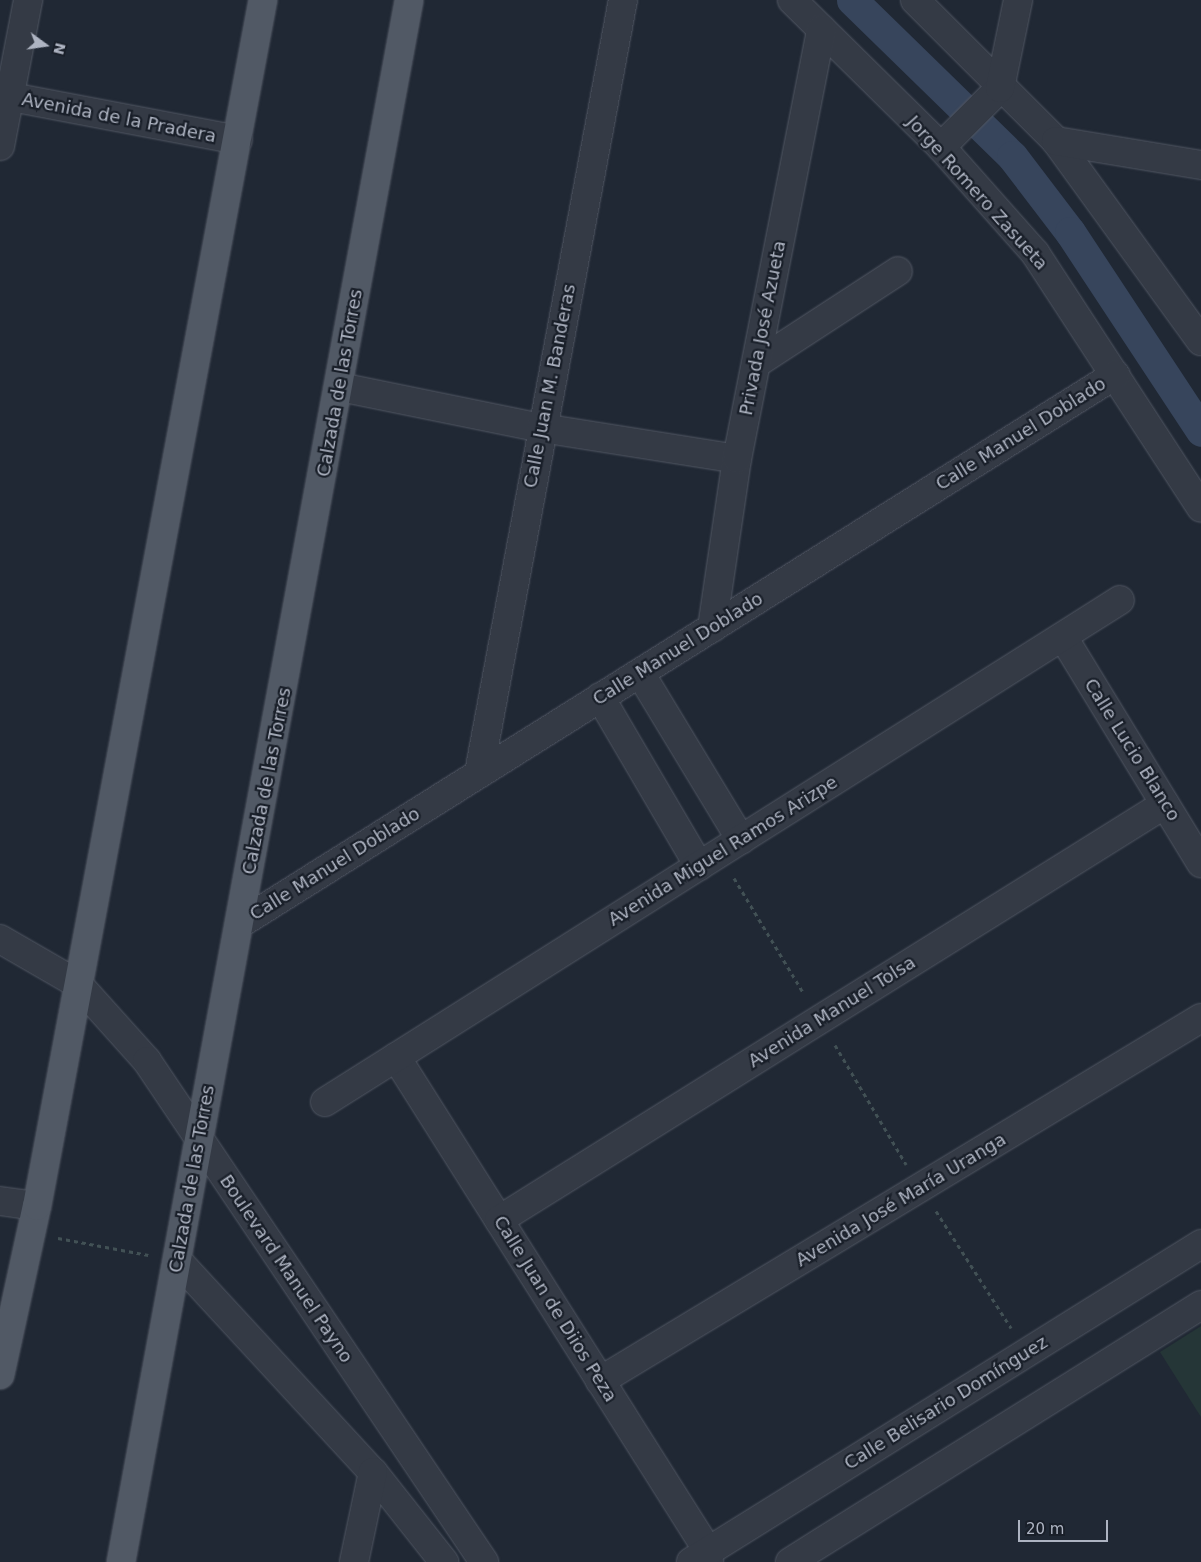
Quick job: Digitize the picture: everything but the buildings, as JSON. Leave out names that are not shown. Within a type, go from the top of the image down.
[{"type":"main road","points":[[0,1374],[32,1233],[263,0]]},
{"type":"main road","name":"Calzada de las Torres","points":[[121,1562],[178,1261],[198,1138],[241,923],[340,387],[409,0]]},
{"type":"street","points":[[0,146],[5,96],[28,0]]},
{"type":"street","name":"Calle Juan M. Banderas","points":[[479,773],[622,0]]},
{"type":"street","name":"Jorge Romero Zasueta","points":[[792,0],[821,29],[948,139],[1035,253],[1201,508]]},
{"type":"street","points":[[915,0],[995,92],[1056,141],[1201,341]]},
{"type":"street","points":[[948,139],[995,92],[1018,0]]},
{"type":"street","name":"Privada José Azueta","points":[[712,628],[738,459],[821,29]]},
{"type":"street","name":"Avenida de la Pradera","points":[[5,96],[238,140]]},
{"type":"street","points":[[1056,141],[1201,165]]},
{"type":"street","points":[[757,363],[898,271]]},
{"type":"street","name":"Calle Manuel Doblado","points":[[241,923],[1115,375]]},
{"type":"street","points":[[340,387],[542,428],[738,459]]},
{"type":"street","name":"Avenida Miguel Ramos Arizpe","points":[[325,1102],[1120,600]]},
{"type":"street","name":"Calle Lucio Blanco","points":[[1063,637],[1201,863]]},
{"type":"street","points":[[640,672],[720,853]]},
{"type":"street","points":[[600,697],[720,853]]},
{"type":"street","name":"Avenida Manuel Tolsa","points":[[499,1220],[1165,804]]},
{"type":"street","name":"Boulevard Manuel Payno","points":[[0,939],[78,984],[147,1061],[484,1562]]},
{"type":"street","name":"Avenida José María Uranga","points":[[600,1381],[1201,1018]]},
{"type":"street","name":"Calle Juan de Diios Peza","points":[[396,1057],[600,1381],[704,1559]]},
{"type":"street","points":[[0,1201],[37,1206]]},
{"type":"street","name":"Calle Belisario Domínguez","points":[[704,1559],[1201,1244]]},
{"type":"street","points":[[178,1261],[373,1472],[444,1562]]},
{"type":"street","points":[[790,1562],[1201,1305]]},
{"type":"street","points":[[354,1562],[373,1472]]},
{"type":"path","points":[[720,853],[920,1188],[1027,1353]]},
{"type":"path","points":[[32,1233],[178,1261]]},
{"type":"shaded area","points":[[1201,1326],[1201,1417],[1160,1352]]},
{"type":"waterway","points":[[852,0],[1012,156],[1070,232],[1201,431]]}]
